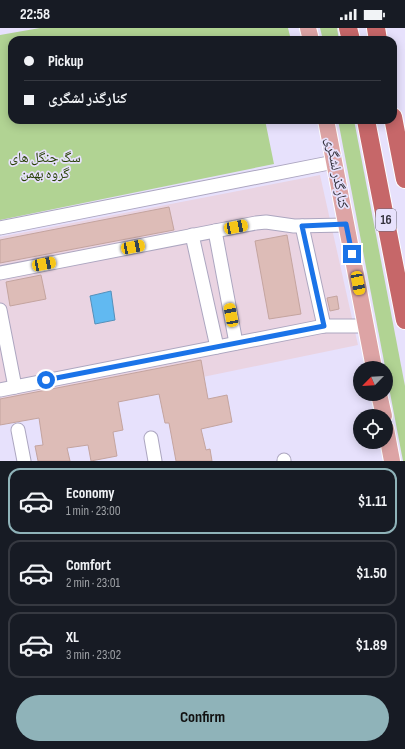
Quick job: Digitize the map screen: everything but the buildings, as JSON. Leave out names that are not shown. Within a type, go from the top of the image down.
[{"type":"highway","name":"16","points":[[367,124],[405,320]]},
{"type":"highway","points":[[394,124],[405,179]]},
{"type":"main road","name":"کنارگذر لشگری","points":[[327,124],[373,361]]},
{"type":"main road","points":[[390,449],[392,461]]},
{"type":"lane","points":[[0,228],[334,162]]},
{"type":"lane","points":[[0,273],[266,222],[302,226],[346,224]]},
{"type":"lane","points":[[302,226],[324,326]]},
{"type":"lane","points":[[215,231],[236,343]]},
{"type":"lane","points":[[192,236],[217,347]]},
{"type":"lane","points":[[0,310],[15,387]]},
{"type":"lane","points":[[0,390],[324,326],[366,326]]},
{"type":"lane","points":[[18,430],[24,461]]},
{"type":"lane","points":[[151,438],[155,461]]},
{"type":"shaded area","points":[[320,175],[358,345],[0,419],[0,237]]},
{"type":"green space","name":"سگ جنگل های گروه بهمن","points":[[40,28],[288,28],[290,36],[8,36],[8,124],[266,124],[274,164],[0,220],[0,35]]},
{"type":"green space","points":[[320,28],[337,28],[338,36],[322,36]]},
{"type":"green space","points":[[339,124],[355,124],[405,386],[405,461],[403,461],[392,401],[393,401],[393,361],[384,361]]},
{"type":"water","points":[[111,291],[115,320],[95,324],[90,296]]},
{"type":"route","points":[[46,380],[324,326],[302,226],[346,224],[352,254]]}]
